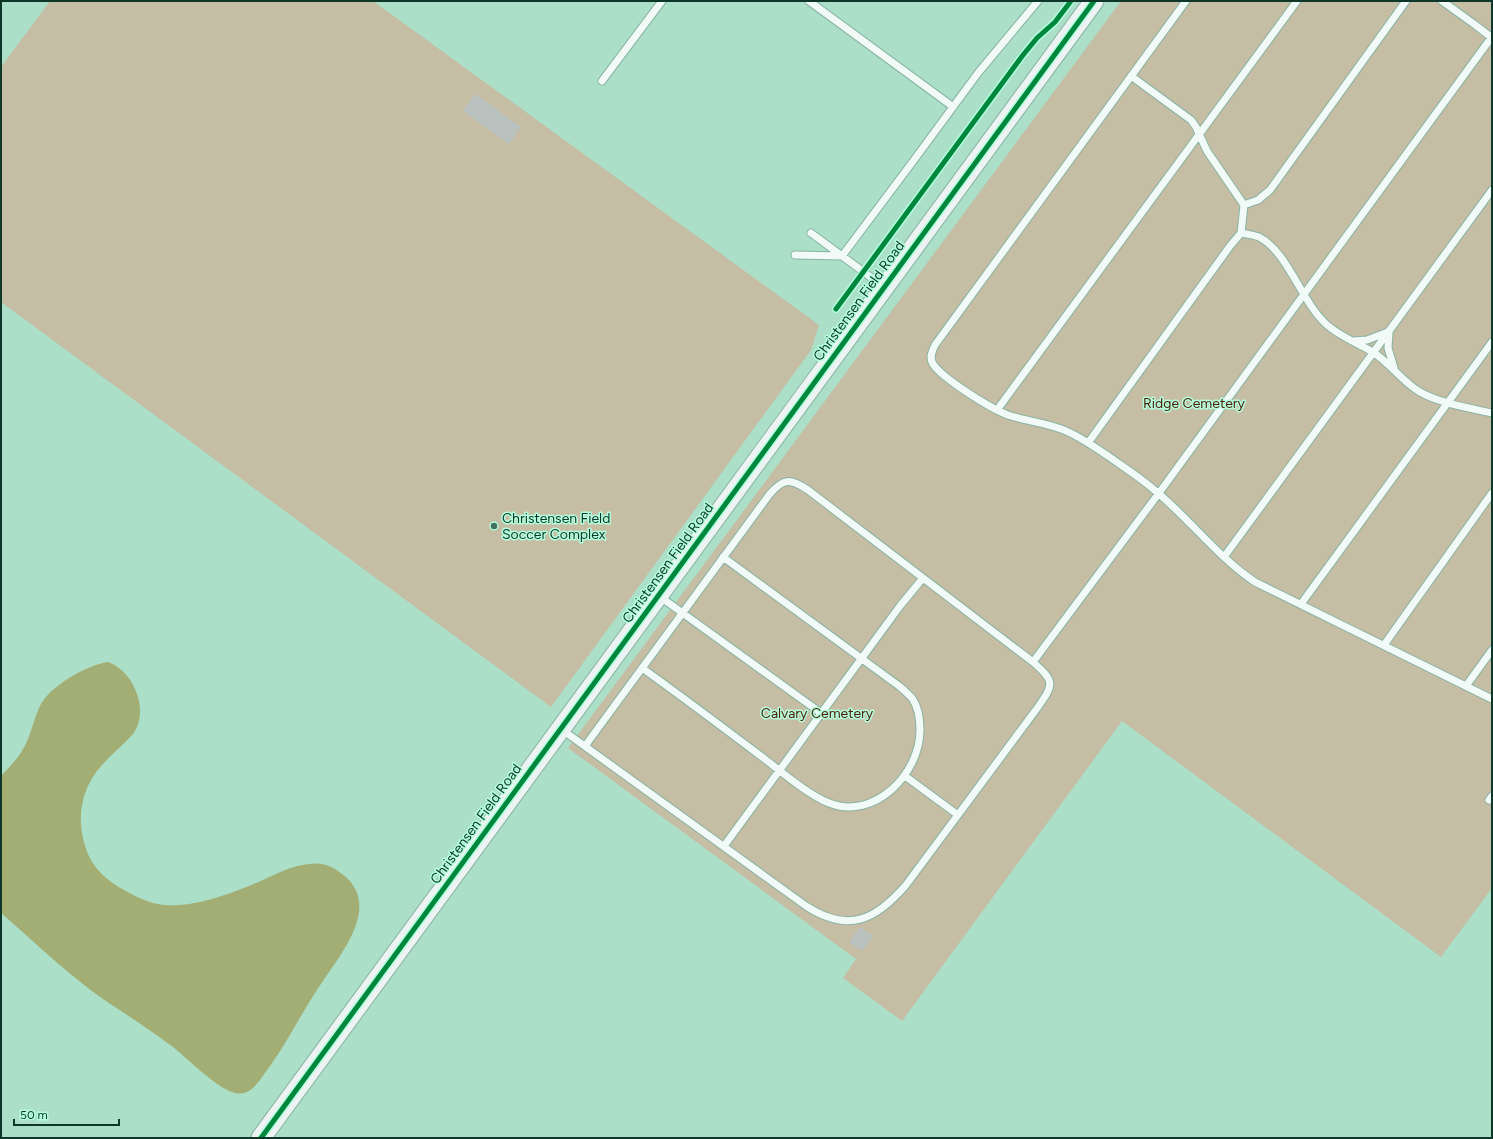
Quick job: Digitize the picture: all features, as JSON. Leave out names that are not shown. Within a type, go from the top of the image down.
[{"type":"street","name":"Christensen Field Road","points":[[261,1138],[1094,1]]},
{"type":"lane","points":[[602,81],[662,1]]},
{"type":"lane","points":[[809,1],[952,106]]},
{"type":"lane","points":[[842,256],[914,160],[952,106],[1038,1]]},
{"type":"lane","points":[[1186,1],[931,352],[931,360],[943,374],[997,410],[1010,416],[1061,429],[1088,443],[1159,493],[1224,557],[1242,573],[1256,582],[1492,699]]},
{"type":"lane","points":[[997,410],[1297,1]]},
{"type":"lane","points":[[1244,205],[1258,200],[1270,190],[1406,1]]},
{"type":"lane","points":[[1033,662],[1159,493],[1492,38],[1442,1]]},
{"type":"lane","points":[[1088,443],[1230,246],[1241,233],[1244,205],[1207,151],[1191,120],[1131,76]]},
{"type":"lane","points":[[1224,557],[1492,190]]},
{"type":"lane","points":[[811,233],[884,287]]},
{"type":"lane","points":[[1241,233],[1259,237],[1272,247],[1281,258],[1313,310],[1330,328],[1374,353],[1422,394],[1492,414]]},
{"type":"lane","points":[[795,254],[842,256]]},
{"type":"lane","points":[[1294,308],[1301,306],[1313,310]]},
{"type":"lane","points":[[1354,341],[1367,340],[1389,332]]},
{"type":"lane","points":[[1389,332],[1388,348],[1394,370]]},
{"type":"lane","points":[[1301,604],[1492,342]]},
{"type":"lane","points":[[561,729],[810,909],[834,919],[857,920],[876,913],[897,896],[1038,707],[1050,690],[1051,684],[1050,679],[1033,662],[808,490],[797,483],[785,481],[774,489],[585,746]]},
{"type":"lane","points":[[1384,645],[1492,493]]},
{"type":"lane","points":[[642,668],[779,770],[828,803],[845,808],[864,806],[880,799],[905,776],[915,758],[920,738],[920,717],[912,699],[906,692],[861,658],[723,558]]},
{"type":"lane","points":[[724,846],[861,658],[923,578]]},
{"type":"lane","points":[[659,596],[821,713]]},
{"type":"lane","points":[[1466,686],[1492,650]]},
{"type":"lane","points":[[905,776],[958,815]]},
{"type":"green space","name":"Christensen Field Soccer Complex","points":[[50,1],[373,1],[819,325],[811,350],[551,707],[1,302],[1,67]]},
{"type":"green space","name":"Ridge Cemetery","points":[[1121,1],[1492,1],[1492,888],[1441,957],[1122,721],[902,1021],[843,978],[856,959],[568,748]]},
{"type":"shaded area","points":[[108,662],[125,674],[132,683],[137,693],[140,714],[138,725],[133,734],[95,774],[89,784],[82,805],[81,827],[86,849],[93,863],[107,879],[132,895],[153,903],[180,905],[209,900],[292,868],[304,865],[323,864],[342,874],[353,886],[359,898],[359,912],[356,926],[342,954],[318,989],[270,1066],[257,1084],[245,1093],[234,1093],[218,1085],[173,1047],[80,982],[1,913],[1,776],[23,750],[39,708],[46,697],[61,683],[71,677],[90,667]]},
{"type":"building","points":[[475,94],[521,127],[509,144],[463,111]]},
{"type":"building","points":[[860,927],[873,936],[862,951],[849,942]]},
{"type":"cycle path","points":[[836,309],[1023,55],[1037,38],[1055,22],[1071,1]]},
{"type":"cycle path","points":[[261,1138],[1094,1]]},
{"type":"place","name":"Christensen Field Soccer Complex","points":[[494,526]]},
{"type":"park label","name":"Calvary Cemetery","points":[[817,713]]}]
